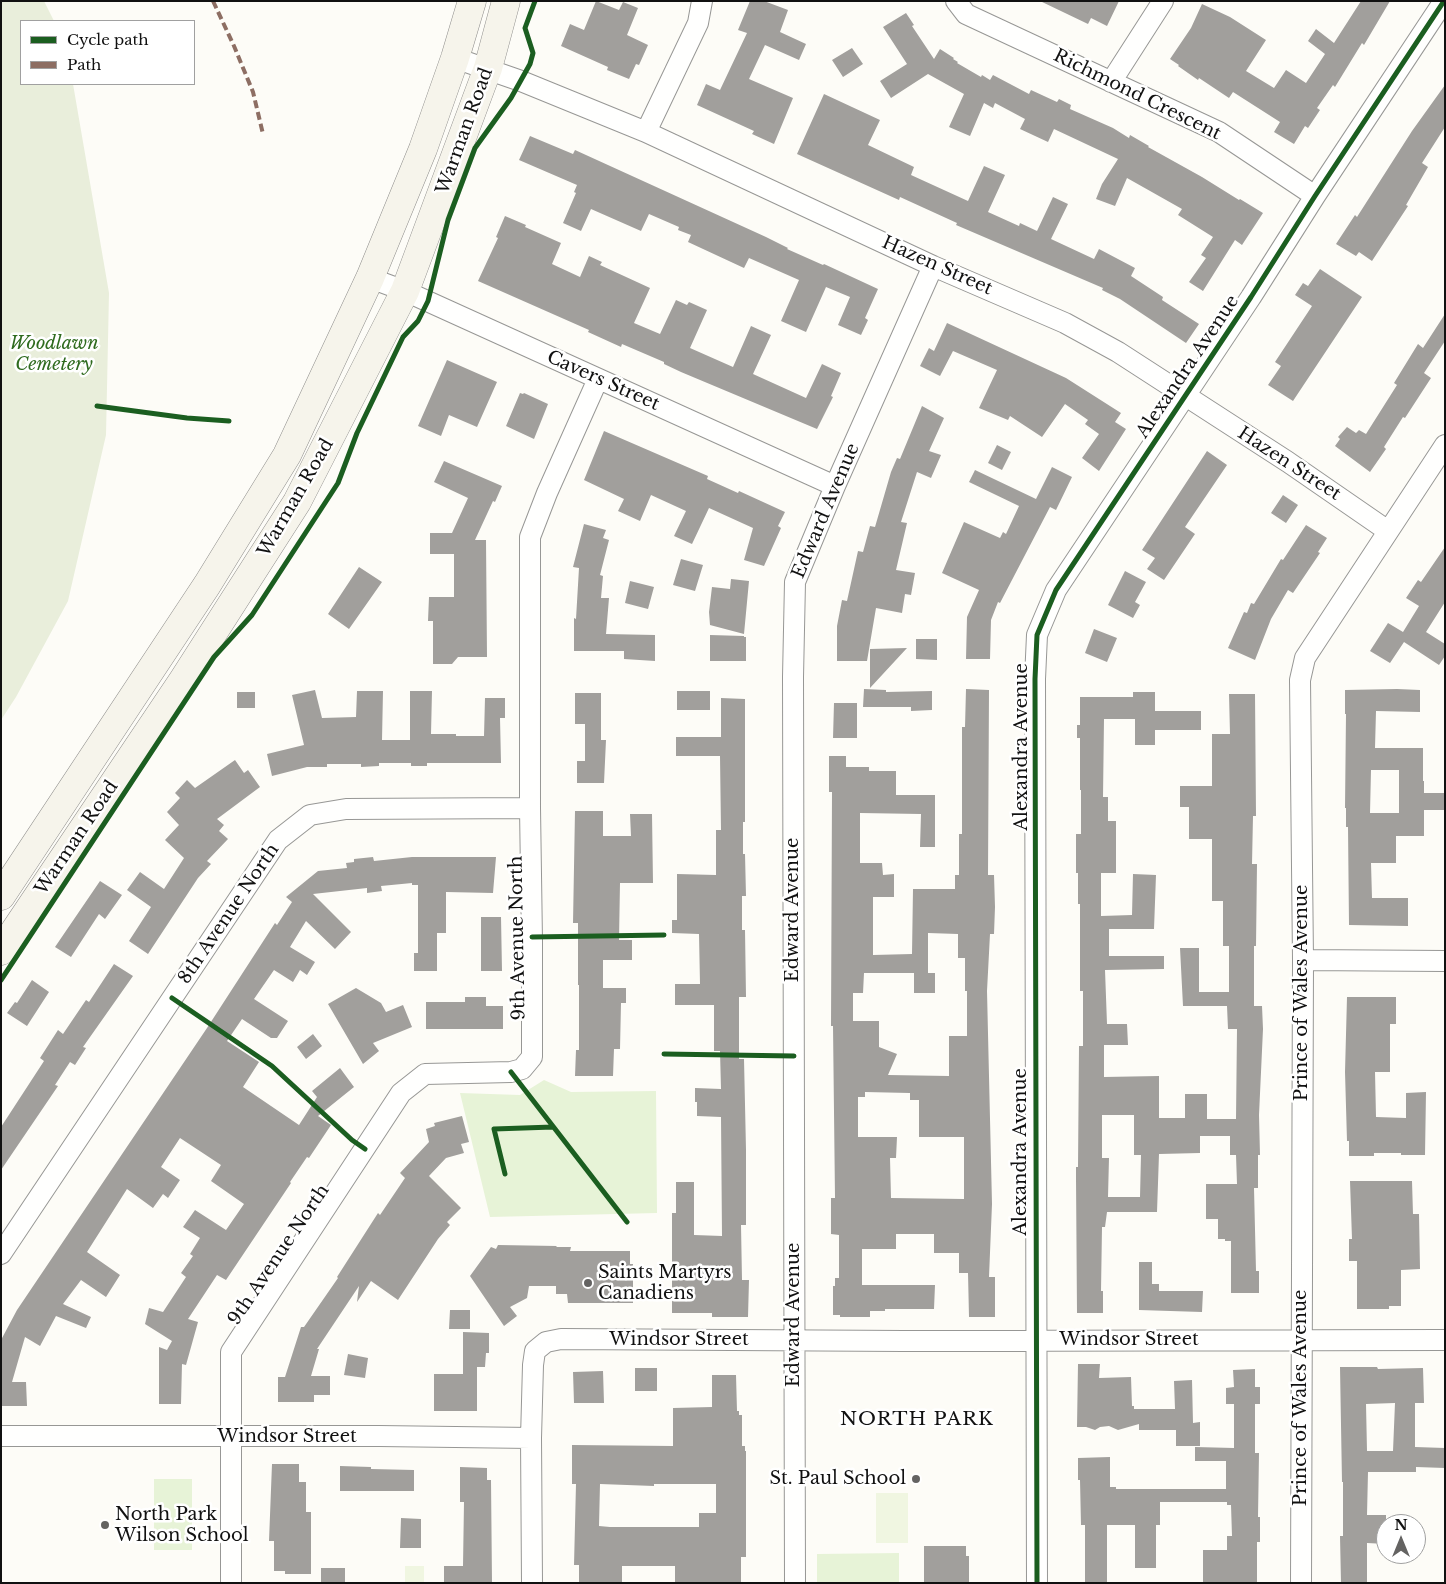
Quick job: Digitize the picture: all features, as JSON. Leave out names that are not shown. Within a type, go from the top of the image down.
[{"type":"main road","name":"Warman Road","points":[[1,896],[207,586],[287,455],[370,278],[423,149],[455,58],[472,1]]},
{"type":"main road","name":"Warman Road","points":[[1,951],[183,680],[297,502],[405,291],[488,68],[506,1]]},
{"type":"street","points":[[646,132],[698,23],[702,1]]},
{"type":"street","name":"Richmond Crescent","points":[[956,1],[966,14],[1219,132],[1314,196]]},
{"type":"street","points":[[1111,82],[1163,1]]},
{"type":"street","name":"Alexandra Avenue","points":[[1037,1583],[1035,679],[1038,635],[1056,590],[1251,297],[1314,196],[1444,1]]},
{"type":"street","name":"Hazen Street","points":[[455,58],[488,68],[646,132],[933,266],[1065,323],[1118,352],[1288,462],[1388,531]]},
{"type":"street","name":"Edward Avenue","points":[[795,1583],[793,677],[795,582],[835,486],[933,266]]},
{"type":"street","name":"Cavers Street","points":[[370,278],[405,291],[835,486]]},
{"type":"street","name":"9th Avenue North","points":[[231,1583],[231,1352],[401,1093],[424,1074],[510,1072],[522,1070],[532,1058],[530,537],[547,493],[598,379]]},
{"type":"street","name":"Prince of Wales Avenue","points":[[1301,1583],[1303,960],[1300,680],[1305,658],[1445,446]]},
{"type":"street","name":"8th Avenue North","points":[[1,1254],[278,840],[310,815],[346,810],[530,808]]},
{"type":"street","points":[[1303,960],[1445,961]]},
{"type":"street","name":"Windsor Street","points":[[1,1436],[531,1438],[535,1351],[546,1342],[561,1339],[1301,1342],[1445,1340]]},
{"type":"street","points":[[531,1438],[532,1583]]},
{"type":"green space","name":"Woodlawn Cemetery","points":[[1,1],[44,1],[54,20],[20,20],[20,85],[73,85],[109,293],[106,435],[68,601],[16,697],[1,720]]},
{"type":"green space","points":[[544,1080],[571,1092],[656,1091],[657,1213],[490,1217],[460,1093],[520,1095]]},
{"type":"green space","points":[[154,1479],[192,1479],[192,1550],[154,1550]]},
{"type":"green space","points":[[876,1493],[908,1493],[908,1543],[876,1543]]},
{"type":"green space","points":[[899,1553],[899,1583],[817,1583],[817,1554]]},
{"type":"green space","points":[[405,1566],[424,1566],[424,1583],[405,1583]]},
{"type":"building","points":[[596,1],[619,10],[623,2],[638,8],[627,35],[648,45],[639,65],[636,64],[629,79],[607,70],[608,67],[561,46],[570,24],[584,30]]},
{"type":"building","points":[[750,1],[764,1],[788,10],[780,32],[806,44],[799,60],[765,45],[749,79],[793,98],[774,144],[752,134],[754,131],[697,105],[706,84],[720,90],[747,33],[738,30]]},
{"type":"building","points":[[1040,1],[1119,1],[1107,26],[1091,18],[1088,24]]},
{"type":"building","points":[[1361,1],[1390,1],[1364,45],[1362,43],[1335,87],[1333,85],[1317,108],[1320,110],[1308,128],[1305,126],[1294,144],[1274,132],[1280,122],[1233,92],[1229,98],[1199,78],[1198,80],[1170,59],[1191,28],[1202,4],[1230,17],[1266,40],[1246,71],[1274,88],[1286,70],[1306,83],[1325,54],[1308,41],[1316,29],[1334,43]]},
{"type":"building","points":[[906,13],[914,25],[912,26],[934,59],[940,49],[954,58],[957,63],[981,77],[982,75],[990,80],[993,75],[1029,94],[1031,90],[1057,102],[1059,99],[1071,105],[1070,109],[1113,128],[1129,138],[1130,135],[1263,213],[1242,245],[1235,240],[1203,291],[1189,282],[1206,258],[1201,255],[1213,237],[1178,215],[1182,209],[1127,178],[1115,206],[1096,199],[1102,184],[1118,159],[1054,129],[1048,142],[1020,129],[1025,119],[995,103],[993,108],[984,103],[970,136],[949,127],[964,94],[928,74],[891,98],[880,81],[907,64],[883,27]]},
{"type":"building","points":[[852,48],[863,64],[843,77],[832,60]]},
{"type":"building","points":[[1445,85],[1445,127],[1422,163],[1428,167],[1406,205],[1408,206],[1372,261],[1359,252],[1356,256],[1336,244],[1355,215],[1357,217],[1412,131]]},
{"type":"building","points":[[824,94],[880,120],[868,145],[914,167],[911,175],[968,201],[984,166],[1005,175],[988,212],[1019,226],[1020,223],[1037,231],[1053,197],[1068,204],[1051,239],[1094,259],[1099,249],[1135,268],[1131,276],[1163,297],[1162,300],[1199,324],[1186,343],[1120,299],[1102,290],[1103,288],[956,225],[957,223],[900,197],[899,200],[797,154]]},
{"type":"building","points":[[530,136],[573,154],[575,150],[766,237],[787,249],[878,289],[865,318],[868,320],[861,335],[838,325],[850,297],[826,287],[806,332],[781,321],[799,280],[749,258],[744,268],[688,242],[691,235],[678,230],[679,227],[649,214],[641,231],[591,209],[581,231],[563,223],[576,193],[574,192],[577,185],[519,160]]},
{"type":"building","points":[[505,216],[561,243],[552,264],[580,277],[589,256],[602,262],[600,265],[650,288],[634,323],[660,334],[676,300],[687,305],[689,302],[707,310],[690,348],[733,367],[751,326],[771,335],[753,374],[806,398],[822,364],[841,373],[831,396],[833,397],[817,429],[681,372],[664,364],[664,362],[622,344],[621,347],[588,332],[589,330],[478,281],[498,238],[496,237]]},
{"type":"building","points":[[1320,269],[1362,297],[1293,401],[1268,385],[1281,366],[1275,362],[1312,306],[1295,295],[1303,283],[1308,286]]},
{"type":"building","points":[[1445,314],[1445,341],[1424,373],[1431,378],[1405,418],[1403,417],[1384,447],[1386,449],[1370,472],[1335,446],[1340,439],[1338,437],[1347,427],[1356,433],[1359,430],[1366,434],[1397,385],[1394,383],[1418,344],[1423,348]]},
{"type":"building","points":[[947,323],[1066,378],[1121,413],[1115,422],[1126,429],[1099,471],[1082,458],[1099,434],[1085,424],[1088,420],[1065,404],[1042,437],[1010,416],[1008,420],[979,408],[997,370],[953,351],[940,376],[920,366],[929,348],[934,351]]},
{"type":"building","points":[[447,360],[497,382],[477,427],[449,415],[441,436],[418,426]]},
{"type":"building","points":[[520,393],[548,404],[534,439],[506,426]]},
{"type":"building","points":[[922,406],[944,418],[929,451],[941,455],[931,478],[917,472],[901,522],[907,523],[896,570],[915,573],[911,595],[905,594],[902,613],[876,608],[867,661],[837,661],[837,626],[842,600],[847,601],[858,551],[863,552],[870,526],[875,527],[891,472],[897,458],[900,459]]},
{"type":"building","points":[[604,431],[708,476],[707,479],[738,493],[739,491],[785,512],[778,526],[781,528],[764,566],[744,560],[753,528],[709,508],[692,544],[674,536],[686,511],[651,495],[640,521],[618,511],[624,499],[584,480]]},
{"type":"building","points":[[997,445],[1011,452],[1002,470],[988,463]]},
{"type":"building","points":[[1207,451],[1227,465],[1185,527],[1195,534],[1164,580],[1147,569],[1155,558],[1142,550]]},
{"type":"building","points":[[444,461],[502,486],[475,540],[486,540],[487,657],[458,657],[452,664],[433,664],[433,621],[428,621],[429,597],[454,597],[454,554],[430,554],[430,533],[452,533],[468,498],[434,482]]},
{"type":"building","points":[[1052,467],[1072,477],[1056,510],[1050,507],[1000,603],[998,602],[991,620],[990,659],[966,659],[967,617],[979,590],[942,573],[964,522],[1000,538],[1003,532],[1006,534],[1019,506],[969,482],[975,470],[1036,499]]},
{"type":"building","points":[[1283,495],[1298,505],[1286,523],[1271,513]]},
{"type":"building","points":[[584,524],[606,530],[603,538],[609,540],[600,575],[603,576],[601,598],[609,598],[606,634],[655,635],[655,661],[624,659],[624,651],[574,651],[574,618],[576,619],[579,568],[573,567]]},
{"type":"building","points":[[1306,525],[1327,538],[1318,552],[1320,553],[1293,593],[1288,590],[1271,619],[1255,660],[1228,648],[1244,612],[1247,613],[1251,603],[1254,604],[1281,559],[1283,560]]},
{"type":"building","points":[[1445,547],[1445,602],[1426,632],[1445,644],[1445,656],[1439,665],[1404,642],[1390,663],[1370,651],[1388,623],[1403,632],[1419,606],[1406,598],[1418,580],[1421,582]]},
{"type":"building","points":[[681,559],[703,565],[695,591],[673,585]]},
{"type":"building","points":[[359,567],[382,582],[349,629],[328,614]]},
{"type":"building","points":[[1125,571],[1146,582],[1135,602],[1140,605],[1133,618],[1108,605]]},
{"type":"building","points":[[731,579],[749,581],[744,634],[710,625],[709,612],[712,587],[730,589]]},
{"type":"building","points":[[630,581],[654,587],[648,609],[625,603]]},
{"type":"building","points":[[1094,629],[1117,638],[1107,662],[1085,653]]},
{"type":"building","points":[[710,635],[746,637],[746,661],[710,661]]},
{"type":"building","points":[[916,639],[937,639],[937,660],[916,659]]},
{"type":"building","points":[[907,648],[870,688],[870,649]]},
{"type":"building","points":[[864,689],[886,690],[886,692],[932,691],[932,710],[911,711],[911,707],[863,707]]},
{"type":"building","points":[[966,689],[989,690],[988,875],[994,875],[995,907],[994,934],[990,934],[987,991],[992,1204],[989,1277],[995,1277],[995,1317],[969,1317],[968,1273],[959,1273],[959,1253],[934,1253],[934,1234],[896,1234],[896,1249],[862,1249],[862,1285],[935,1285],[934,1309],[885,1309],[885,1311],[870,1311],[870,1317],[840,1317],[840,1315],[833,1315],[833,1286],[835,1286],[835,1278],[839,1278],[839,1235],[831,1234],[831,1198],[835,1198],[833,1026],[831,1026],[832,792],[829,792],[829,756],[846,756],[846,767],[869,767],[869,771],[896,771],[896,795],[935,795],[935,847],[920,847],[921,814],[860,813],[860,863],[882,863],[883,875],[894,874],[894,897],[873,897],[873,955],[912,954],[913,889],[955,889],[955,875],[959,875],[959,834],[962,834],[962,727],[965,727]],"holes":[[[928,933],[958,934],[958,958],[965,958],[967,1036],[949,1036],[949,1076],[888,1075],[897,1054],[879,1047],[879,1021],[853,1021],[853,993],[863,993],[864,973],[914,973],[914,993],[935,993],[935,973],[928,973]],[[865,1092],[910,1093],[910,1100],[919,1100],[919,1137],[964,1137],[964,1199],[891,1198],[890,1158],[896,1158],[897,1137],[858,1137],[858,1097],[865,1097]]]},
{"type":"building","points":[[315,690],[322,718],[356,717],[357,691],[383,691],[382,740],[410,740],[410,691],[432,691],[431,734],[456,734],[456,736],[484,736],[485,698],[505,698],[505,718],[500,718],[501,763],[427,763],[427,766],[411,766],[411,763],[379,763],[379,766],[361,767],[361,764],[327,764],[327,767],[307,767],[272,776],[267,754],[304,745],[292,695]]},
{"type":"building","points":[[1345,690],[1420,690],[1420,712],[1376,711],[1375,748],[1423,748],[1424,793],[1445,793],[1445,810],[1424,810],[1424,836],[1396,836],[1396,863],[1371,863],[1372,898],[1408,898],[1408,926],[1349,925],[1348,827],[1346,827],[1345,808]],"holes":[[[1371,770],[1399,770],[1399,813],[1370,813]]]},
{"type":"building","points":[[677,691],[710,691],[710,710],[677,710]]},
{"type":"building","points":[[237,692],[255,692],[255,708],[237,708]]},
{"type":"building","points":[[1133,692],[1155,692],[1155,711],[1201,711],[1201,730],[1155,730],[1155,745],[1135,745],[1135,719],[1104,719],[1103,797],[1108,797],[1108,821],[1116,821],[1116,873],[1101,873],[1101,916],[1132,915],[1133,874],[1156,875],[1154,929],[1109,929],[1109,956],[1164,956],[1164,969],[1105,970],[1107,1024],[1127,1024],[1128,1045],[1104,1045],[1104,1077],[1159,1076],[1159,1118],[1185,1118],[1185,1094],[1207,1094],[1207,1119],[1236,1119],[1237,1029],[1228,1029],[1227,1006],[1183,1006],[1180,948],[1199,948],[1199,992],[1229,992],[1229,946],[1223,946],[1223,901],[1212,901],[1212,839],[1189,839],[1189,807],[1180,807],[1180,786],[1212,786],[1212,734],[1230,734],[1229,694],[1255,694],[1256,816],[1253,816],[1252,864],[1257,864],[1254,1006],[1262,1006],[1263,1029],[1259,1115],[1260,1155],[1258,1155],[1258,1188],[1254,1188],[1256,1271],[1259,1271],[1259,1293],[1231,1293],[1231,1241],[1218,1239],[1218,1219],[1206,1219],[1206,1184],[1237,1184],[1236,1155],[1230,1155],[1230,1136],[1200,1136],[1200,1153],[1159,1154],[1157,1212],[1107,1212],[1105,1227],[1102,1227],[1101,1291],[1103,1291],[1103,1313],[1077,1313],[1076,1167],[1078,1167],[1079,1046],[1083,1046],[1083,991],[1080,991],[1080,904],[1078,904],[1078,873],[1076,873],[1076,834],[1081,834],[1080,738],[1077,738],[1077,725],[1080,725],[1080,697],[1133,697]],"holes":[[[1102,1115],[1134,1115],[1134,1155],[1141,1155],[1140,1197],[1108,1197],[1109,1158],[1102,1158]]]},
{"type":"building","points":[[575,693],[601,693],[601,740],[606,740],[604,783],[577,783],[577,761],[585,761],[585,724],[575,724]]},
{"type":"building","points":[[721,698],[745,699],[745,822],[743,822],[743,854],[745,854],[746,896],[742,896],[742,930],[745,930],[746,997],[739,997],[739,1059],[744,1059],[746,1225],[741,1225],[742,1280],[749,1280],[748,1317],[712,1317],[712,1313],[672,1313],[672,1213],[676,1213],[676,1182],[694,1182],[694,1235],[722,1236],[721,1117],[697,1116],[697,1102],[695,1102],[695,1088],[721,1089],[720,1051],[714,1051],[714,1005],[675,1005],[675,984],[700,984],[699,934],[672,933],[672,920],[677,920],[677,874],[716,875],[716,830],[721,830],[720,756],[676,756],[676,737],[721,737]]},
{"type":"building","points":[[834,703],[857,703],[857,738],[833,738]]},
{"type":"building","points":[[235,760],[244,773],[248,770],[260,787],[217,819],[224,825],[219,831],[228,839],[207,861],[211,864],[198,878],[148,954],[129,941],[151,907],[127,890],[140,872],[164,889],[184,858],[165,840],[179,825],[167,812],[180,798],[175,793],[187,780],[195,788]]},
{"type":"building","points":[[575,811],[603,811],[603,836],[631,836],[630,814],[652,814],[653,883],[620,883],[619,940],[632,940],[632,960],[603,960],[603,988],[626,988],[626,1003],[621,1003],[620,1049],[614,1049],[613,1076],[575,1076],[576,1050],[579,1050],[579,985],[578,923],[573,923]]},
{"type":"building","points":[[373,857],[374,861],[412,857],[496,857],[493,893],[446,892],[446,933],[437,933],[437,971],[414,971],[414,953],[418,953],[418,885],[412,885],[412,883],[381,886],[382,891],[367,893],[367,888],[313,894],[351,932],[335,949],[306,921],[290,947],[315,962],[307,975],[300,970],[293,982],[274,970],[254,999],[288,1021],[277,1038],[271,1038],[242,1019],[227,1041],[259,1062],[243,1087],[299,1125],[317,1097],[312,1091],[340,1068],[354,1087],[318,1116],[331,1125],[290,1182],[226,1280],[217,1275],[188,1319],[198,1322],[186,1365],[182,1364],[181,1404],[159,1404],[159,1347],[167,1350],[172,1341],[145,1324],[149,1308],[163,1312],[186,1277],[181,1273],[193,1256],[190,1254],[200,1238],[183,1227],[195,1210],[226,1230],[244,1204],[211,1181],[221,1165],[180,1138],[161,1167],[180,1180],[168,1198],[163,1194],[153,1208],[127,1189],[87,1252],[120,1275],[106,1297],[81,1280],[63,1304],[91,1317],[86,1328],[56,1316],[40,1346],[25,1337],[12,1382],[26,1382],[27,1406],[1,1406],[1,1340],[17,1310],[207,1028],[275,923],[277,925],[292,902],[286,897],[318,871],[347,868],[346,863],[354,862],[354,859]]},
{"type":"building","points":[[100,881],[122,895],[105,919],[99,914],[71,957],[55,947]]},
{"type":"building","points":[[481,917],[501,917],[502,971],[481,971]]},
{"type":"building","points":[[114,964],[133,976],[83,1047],[86,1048],[75,1065],[70,1062],[55,1085],[58,1086],[1,1170],[1,1127],[44,1061],[40,1058],[58,1030],[63,1034],[86,1000],[89,1002]]},
{"type":"building","points":[[32,980],[49,992],[27,1026],[7,1013],[15,1002],[17,1003]]},
{"type":"building","points":[[356,988],[381,1003],[386,1012],[403,1005],[412,1027],[373,1043],[379,1051],[363,1064],[328,1004]]},
{"type":"building","points":[[465,997],[486,997],[486,1006],[503,1006],[503,1029],[426,1029],[426,1002],[465,1002]]},
{"type":"building","points":[[1347,997],[1396,997],[1396,1024],[1390,1024],[1390,1072],[1375,1072],[1376,1117],[1406,1118],[1406,1093],[1426,1092],[1425,1155],[1374,1153],[1374,1156],[1349,1156],[1345,1072]]},
{"type":"building","points":[[313,1034],[322,1046],[306,1059],[297,1047]]},
{"type":"building","points":[[462,1116],[469,1142],[461,1144],[464,1153],[446,1158],[429,1176],[461,1208],[447,1222],[450,1225],[438,1239],[398,1300],[371,1281],[357,1302],[359,1286],[317,1349],[319,1349],[311,1376],[330,1376],[330,1395],[314,1395],[314,1402],[278,1402],[278,1377],[285,1377],[301,1327],[304,1327],[338,1278],[378,1213],[380,1215],[405,1178],[400,1173],[429,1142],[426,1129],[435,1126],[434,1123]]},
{"type":"building","points":[[1350,1181],[1412,1181],[1413,1214],[1419,1214],[1420,1269],[1401,1270],[1401,1306],[1389,1306],[1389,1309],[1357,1309],[1357,1261],[1349,1261],[1349,1239],[1352,1239]]},
{"type":"building","name":"Saints Martyrs Canadiens","points":[[498,1245],[571,1247],[570,1251],[630,1251],[630,1264],[633,1264],[633,1303],[568,1303],[567,1294],[556,1294],[556,1286],[529,1286],[527,1298],[510,1307],[517,1316],[504,1326],[470,1276],[491,1247],[496,1249]]},
{"type":"building","points":[[1139,1262],[1152,1262],[1152,1284],[1159,1284],[1159,1291],[1203,1291],[1202,1312],[1139,1310]]},
{"type":"building","points":[[450,1310],[470,1310],[470,1329],[449,1329]]},
{"type":"building","points":[[463,1332],[489,1333],[489,1353],[486,1353],[485,1367],[477,1367],[477,1411],[434,1411],[434,1374],[463,1374]]},
{"type":"building","points":[[348,1354],[368,1358],[365,1378],[344,1375]]},
{"type":"building","points":[[1078,1364],[1100,1364],[1099,1378],[1131,1377],[1132,1406],[1134,1406],[1134,1409],[1175,1409],[1174,1381],[1192,1380],[1193,1423],[1200,1422],[1200,1446],[1176,1446],[1176,1430],[1139,1430],[1139,1424],[1118,1430],[1109,1426],[1100,1427],[1095,1430],[1077,1427]]},
{"type":"building","points":[[1340,1367],[1377,1367],[1378,1369],[1423,1368],[1424,1403],[1415,1403],[1415,1447],[1445,1448],[1445,1468],[1416,1467],[1416,1472],[1368,1472],[1367,1515],[1376,1515],[1376,1543],[1367,1543],[1367,1583],[1341,1583],[1340,1536],[1343,1536]],"holes":[[[1395,1403],[1393,1451],[1367,1451],[1366,1404]]]},
{"type":"building","points":[[635,1368],[657,1368],[657,1391],[635,1391]]},
{"type":"building","points":[[1255,1369],[1255,1387],[1260,1387],[1260,1404],[1255,1404],[1255,1453],[1259,1453],[1258,1517],[1260,1517],[1260,1542],[1257,1542],[1257,1583],[1203,1583],[1203,1550],[1227,1550],[1227,1536],[1232,1536],[1231,1505],[1227,1505],[1227,1502],[1160,1502],[1160,1525],[1156,1525],[1156,1568],[1135,1568],[1135,1525],[1107,1525],[1107,1583],[1085,1583],[1085,1525],[1081,1525],[1078,1458],[1110,1457],[1110,1487],[1116,1487],[1116,1489],[1226,1489],[1226,1461],[1195,1461],[1195,1447],[1234,1448],[1234,1404],[1226,1404],[1226,1388],[1234,1387],[1233,1370]]},
{"type":"building","points":[[603,1371],[604,1403],[574,1403],[573,1372]]},
{"type":"building","points":[[712,1375],[736,1375],[737,1411],[739,1411],[739,1415],[742,1415],[742,1446],[745,1446],[746,1451],[746,1557],[741,1557],[741,1583],[675,1583],[675,1566],[622,1566],[622,1583],[579,1583],[579,1565],[574,1565],[576,1484],[572,1484],[572,1445],[673,1446],[673,1408],[712,1407]],"holes":[[[600,1484],[654,1486],[654,1484],[716,1484],[716,1513],[699,1513],[699,1527],[599,1526]]]},
{"type":"building","points":[[272,1464],[299,1464],[299,1482],[306,1482],[306,1512],[311,1512],[311,1574],[285,1574],[285,1571],[274,1571],[274,1541],[269,1541]]},
{"type":"building","points":[[340,1466],[414,1470],[414,1491],[340,1491]]},
{"type":"building","points":[[460,1467],[487,1468],[487,1480],[491,1480],[492,1583],[444,1583],[444,1566],[463,1566],[464,1502],[460,1502]]},
{"type":"building","points":[[401,1518],[421,1519],[421,1548],[400,1548]]},
{"type":"building","points":[[924,1546],[966,1546],[966,1556],[969,1556],[969,1583],[924,1583]]},
{"type":"building","points":[[321,1568],[345,1568],[345,1583],[321,1583]]},
{"type":"marked path","points":[[213,1],[253,92],[263,134]]},
{"type":"cycle path","points":[[1,980],[214,657],[252,615],[338,483],[357,433],[403,337],[418,321],[428,301],[448,220],[475,148],[511,98],[530,64],[533,53],[525,28],[535,1]]},
{"type":"cycle path","points":[[1037,1583],[1035,679],[1037,635],[1056,590],[1251,297],[1315,196],[1444,1]]},
{"type":"cycle path","points":[[97,406],[187,418],[229,421]]},
{"type":"cycle path","points":[[532,937],[664,935]]},
{"type":"cycle path","points":[[172,998],[272,1066],[352,1140],[365,1149]]},
{"type":"cycle path","points":[[664,1054],[794,1056]]},
{"type":"cycle path","points":[[511,1072],[627,1222]]},
{"type":"cycle path","points":[[505,1174],[494,1129],[553,1127]]},
{"type":"place","name":"Saints Martyrs Canadiens","points":[[588,1283]]},
{"type":"place","name":"St. Paul School","points":[[916,1479]]},
{"type":"place","name":"North Park Wilson School","points":[[105,1525]]},
{"type":"district","name":"NORTH PARK","points":[[917,1420]]}]
